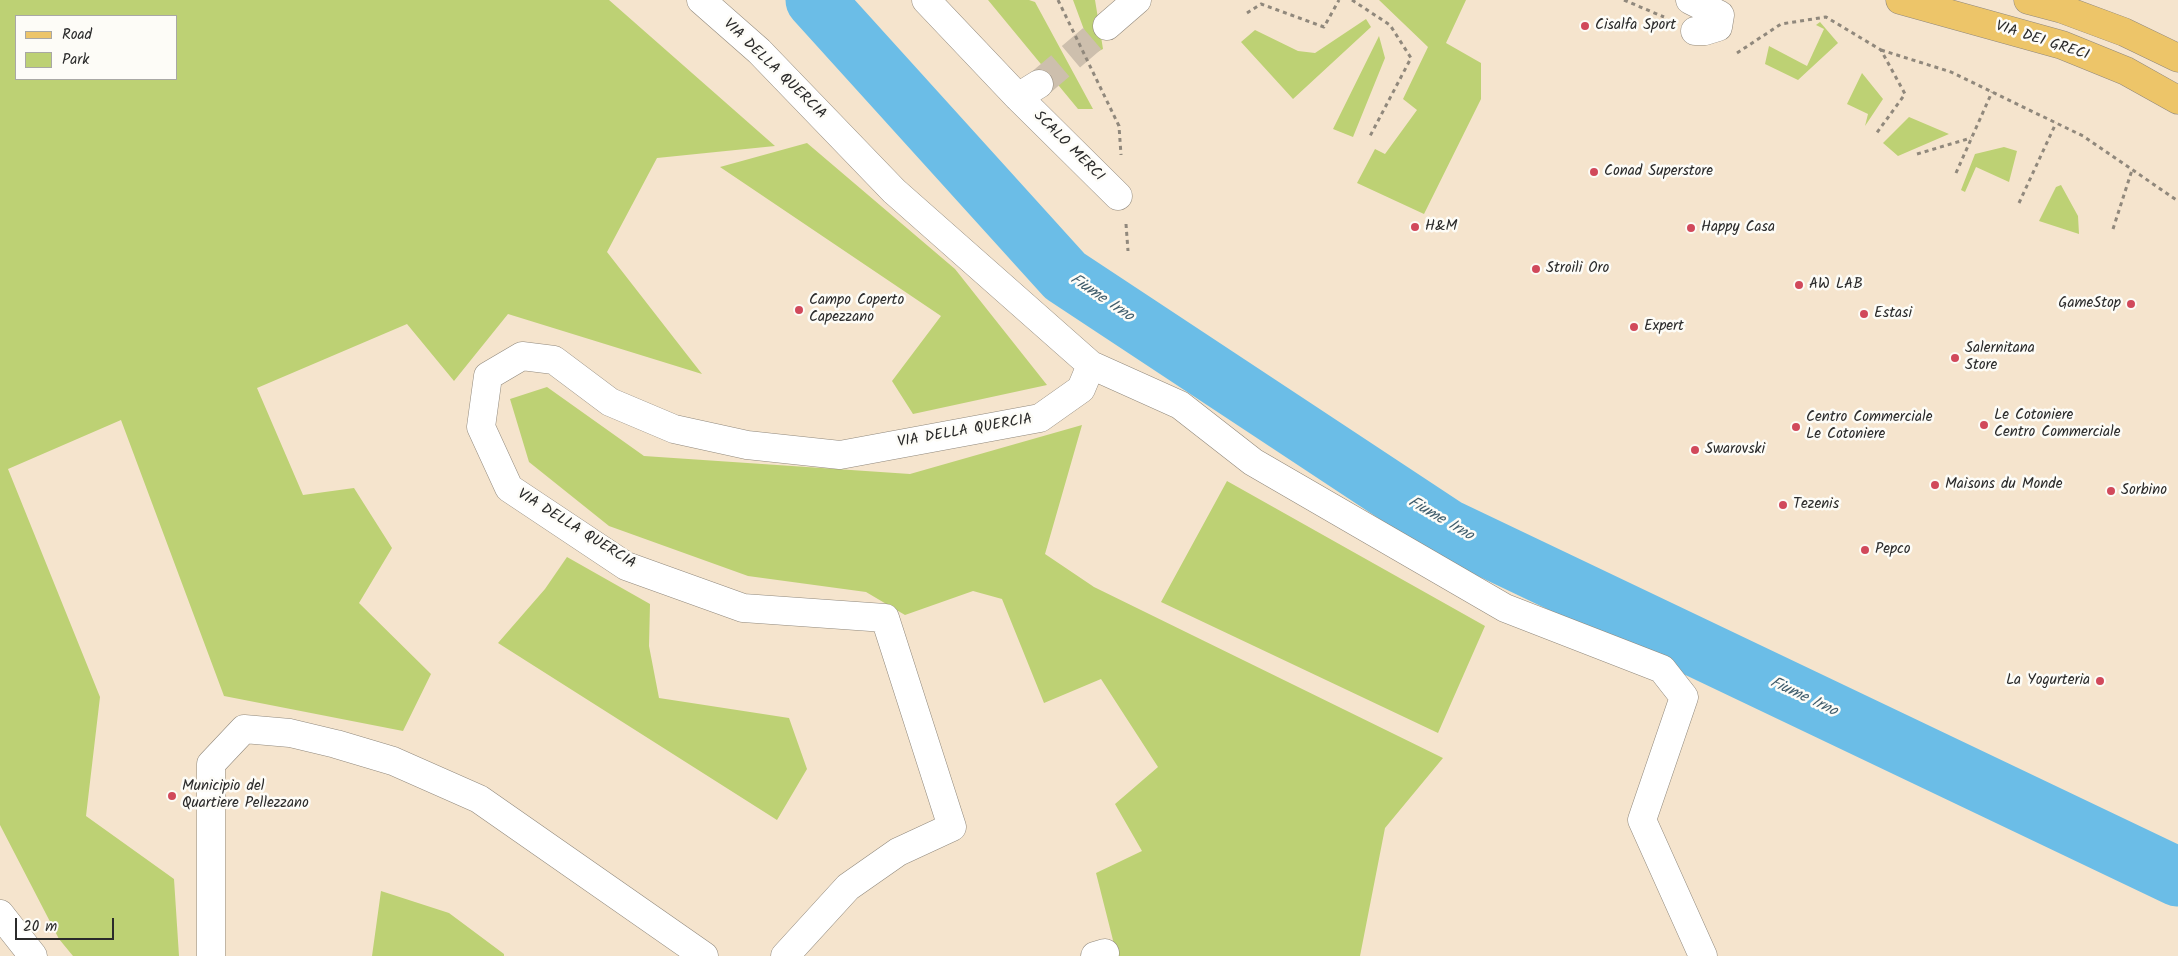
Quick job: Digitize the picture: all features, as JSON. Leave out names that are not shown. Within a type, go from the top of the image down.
[{"type":"main road","name":"VIA DEI GRECI","points":[[1900,0],[2062,45],[2126,71],[2178,100]]},
{"type":"main road","points":[[2028,0],[2062,9],[2124,32],[2178,58]]},
{"type":"street","name":"VIA DELLA QUERCIA","points":[[700,0],[759,51],[894,192],[1091,365],[1080,389],[1040,418],[840,455],[747,446],[674,429],[610,402],[554,360],[522,356],[488,376],[481,427],[509,488],[626,566],[743,608],[886,618],[952,827],[898,852],[848,887],[785,956]]},
{"type":"street","name":"SCALO MERCI","points":[[926,0],[1029,90],[1118,196]]},
{"type":"street","points":[[1107,26],[1137,0]]},
{"type":"street","points":[[1690,0],[1720,15],[1718,27],[1705,31],[1695,31]]},
{"type":"street","points":[[1091,365],[1180,405],[1253,462],[1505,608],[1662,669],[1684,697],[1672,727],[1642,820],[1703,956]]},
{"type":"street","points":[[211,956],[212,764],[244,728],[290,733],[336,744],[393,761],[479,798],[688,952]]},
{"type":"street","points":[[0,914],[33,956]]},
{"type":"path","points":[[1058,0],[1119,126],[1122,164]]},
{"type":"path","points":[[1247,13],[1261,4],[1324,27],[1339,0]]},
{"type":"path","points":[[1352,0],[1390,25],[1411,58],[1369,138]]},
{"type":"path","points":[[1624,0],[1695,31]]},
{"type":"path","points":[[1731,58],[1781,24],[1826,17],[1881,50],[1952,72],[2082,136],[2178,201]]},
{"type":"path","points":[[1876,134],[1905,94],[1881,50]]},
{"type":"path","points":[[1956,172],[1992,92]]},
{"type":"path","points":[[2018,204],[2056,123]]},
{"type":"path","points":[[1917,154],[1971,138]]},
{"type":"path","points":[[2113,228],[2132,170]]},
{"type":"path","points":[[1126,222],[1128,251]]},
{"type":"green space","points":[[0,0],[609,0],[775,146],[657,158],[607,252],[702,374],[508,314],[454,381],[407,324],[257,388],[303,495],[354,488],[392,548],[359,603],[431,674],[403,731],[224,696],[121,420],[8,469],[100,697],[86,816],[174,879],[179,956],[73,956],[59,939],[0,825]]},
{"type":"green space","points":[[988,0],[1029,0],[1035,2],[1093,109],[1078,109]]},
{"type":"green space","points":[[1073,0],[1095,0],[1103,49],[1093,54]]},
{"type":"green space","points":[[1379,0],[1466,0],[1446,43],[1481,63],[1481,99],[1424,214],[1357,183],[1375,149],[1385,154],[1417,110],[1403,99],[1428,47]]},
{"type":"green space","points":[[1366,19],[1371,27],[1293,99],[1241,42],[1255,30],[1298,51],[1315,53]]},
{"type":"green space","points":[[1820,22],[1838,43],[1798,80],[1765,64],[1769,46],[1807,66],[1824,29],[1816,25]]},
{"type":"green space","points":[[1379,36],[1385,58],[1353,137],[1333,129]]},
{"type":"green space","points":[[1862,73],[1883,99],[1865,126],[1868,114],[1847,104]]},
{"type":"green space","points":[[1909,117],[1949,134],[1898,156],[1883,143]]},
{"type":"green space","points":[[807,143],[955,269],[1047,385],[913,414],[892,381],[941,316],[720,167]]},
{"type":"green space","points":[[2004,147],[2017,151],[2009,182],[1976,167],[1965,192],[1961,190],[1975,154]]},
{"type":"green space","points":[[2061,185],[2078,216],[2079,234],[2039,221],[2056,187]]},
{"type":"green space","points":[[547,387],[644,456],[910,474],[1082,425],[1045,554],[1094,587],[1443,758],[1385,828],[1360,956],[1117,956],[1096,873],[1142,851],[1115,804],[1158,767],[1101,679],[1044,703],[1002,599],[973,591],[905,615],[866,592],[748,576],[609,526],[529,462],[510,399]]},
{"type":"green space","points":[[1227,481],[1485,626],[1438,733],[1161,602]]},
{"type":"green space","points":[[567,557],[650,604],[649,646],[659,698],[789,718],[807,769],[777,820],[498,643],[545,589]]},
{"type":"green space","points":[[381,891],[449,913],[504,954],[504,956],[372,956]]},
{"type":"waterway","name":"Fiume Irno","points":[[815,0],[1065,276],[1448,529],[2178,877]]},
{"type":"tunnel","points":[[1039,84],[1107,26]]},
{"type":"place","name":"Cisalfa Sport","points":[[1585,26]]},
{"type":"place","name":"Conad Superstore","points":[[1594,172]]},
{"type":"place","name":"H&M","points":[[1415,227]]},
{"type":"place","name":"Happy Casa","points":[[1691,228]]},
{"type":"place","name":"Stroili Oro","points":[[1536,269]]},
{"type":"place","name":"AW LAB","points":[[1799,285]]},
{"type":"place","name":"GameStop","points":[[2131,304]]},
{"type":"place","name":"Campo Coperto Capezzano","points":[[799,310]]},
{"type":"place","name":"Estasi","points":[[1864,314]]},
{"type":"place","name":"Expert","points":[[1634,327]]},
{"type":"place","name":"Salernitana Store","points":[[1955,358]]},
{"type":"place","name":"Le Cotoniere Centro Commerciale","points":[[1984,425]]},
{"type":"place","name":"Centro Commerciale Le Cotoniere","points":[[1796,427]]},
{"type":"place","name":"Swarovski","points":[[1695,450]]},
{"type":"place","name":"Maisons du Monde","points":[[1935,485]]},
{"type":"place","name":"Sorbino","points":[[2111,491]]},
{"type":"place","name":"Tezenis","points":[[1783,505]]},
{"type":"place","name":"Pepco","points":[[1865,550]]},
{"type":"place","name":"La Yogurteria","points":[[2100,681]]},
{"type":"place","name":"Municipio del Quartiere Pellezzano","points":[[172,796]]}]
